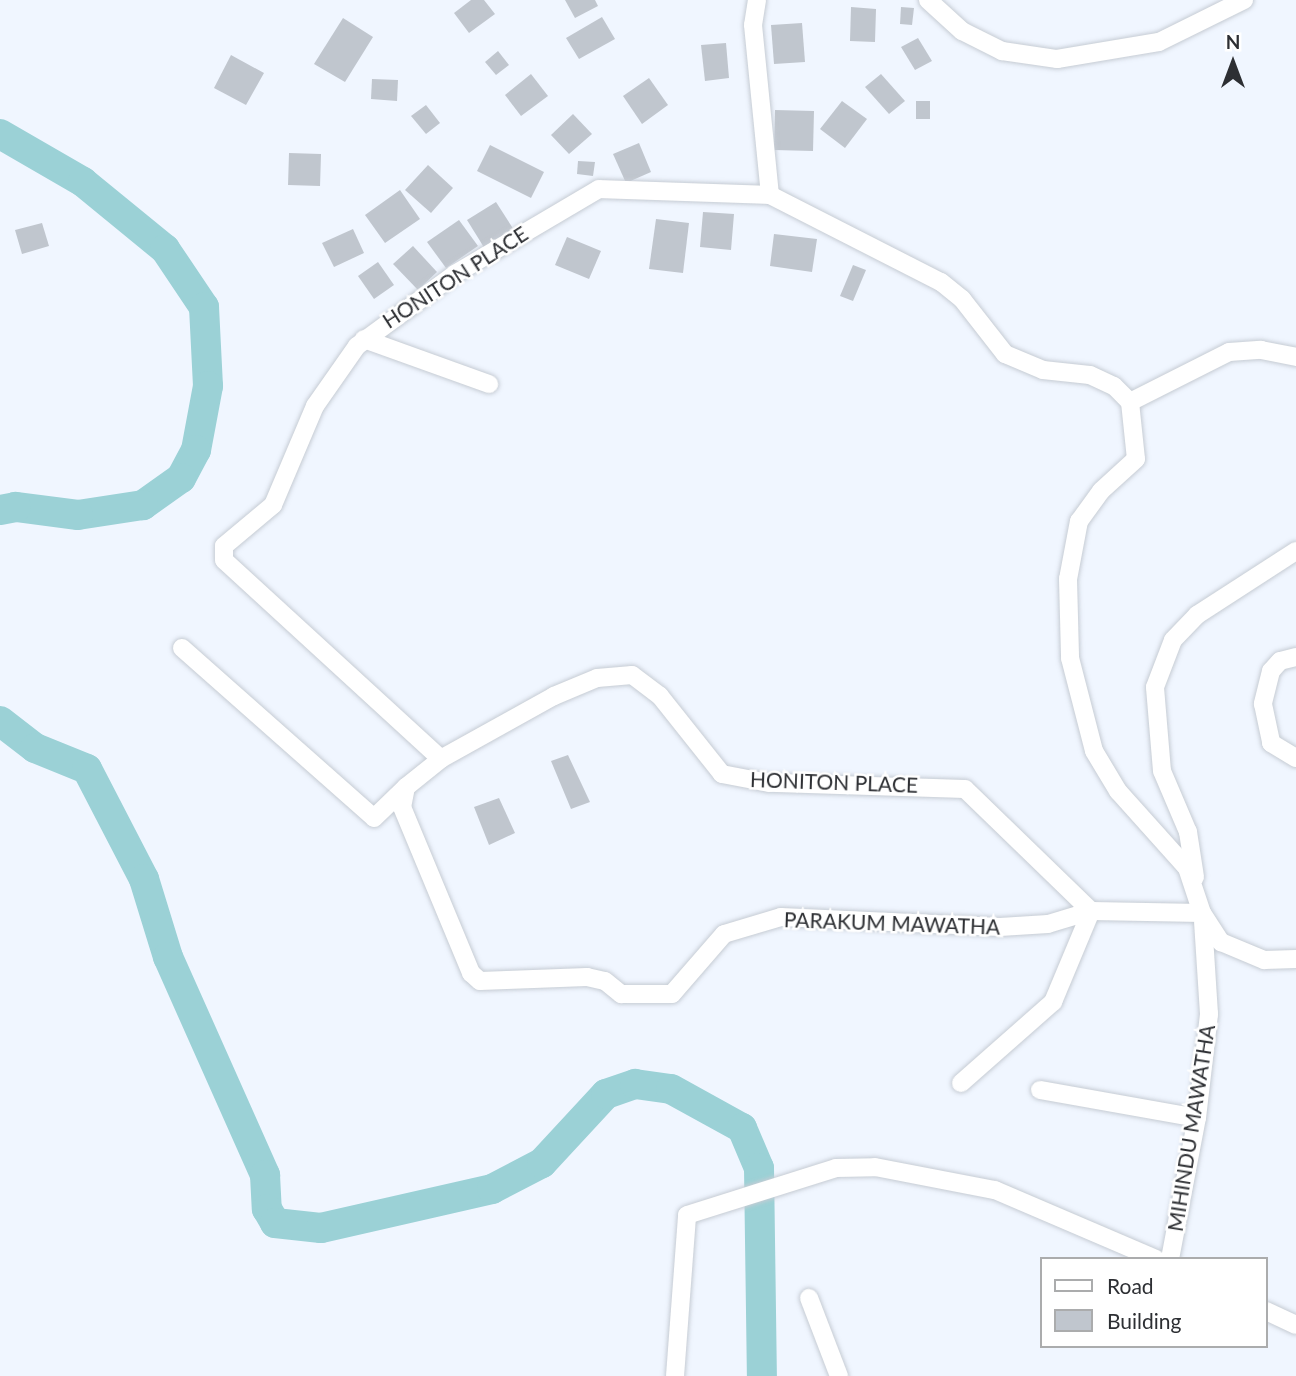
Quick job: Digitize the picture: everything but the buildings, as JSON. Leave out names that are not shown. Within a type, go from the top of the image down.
[{"type":"street","points":[[758,0],[754,25],[770,195]]},
{"type":"street","points":[[928,0],[962,31],[1002,51],[1057,59],[1159,42],[1244,0]]},
{"type":"street","name":"HONITON PLACE","points":[[1091,911],[965,789],[769,783],[722,774],[660,696],[632,675],[597,678],[554,696],[441,759],[224,560],[224,546],[273,506],[315,406],[364,339],[455,274],[598,189],[770,195],[941,282],[962,299],[1004,354],[1043,370],[1090,375],[1114,386],[1130,402]]},
{"type":"street","points":[[364,339],[489,384]]},
{"type":"street","points":[[1296,357],[1261,350],[1229,352],[1130,402],[1136,459],[1101,491],[1079,521],[1068,579],[1070,658],[1103,772],[1186,868],[1202,913],[1230,949],[1264,960],[1296,959]]},
{"type":"street","points":[[1202,913],[1188,832],[1162,771],[1155,687],[1173,640],[1197,615],[1296,551]]},
{"type":"street","points":[[182,648],[374,818],[406,787],[441,759]]},
{"type":"street","points":[[1296,657],[1280,661],[1271,671],[1263,705],[1271,743],[1296,758]]},
{"type":"street","name":"PARAKUM MAWATHA","points":[[406,787],[402,807],[471,973],[480,981],[587,977],[605,981],[621,994],[672,994],[724,933],[780,917],[1000,927],[1048,924],[1091,911]]},
{"type":"street","points":[[961,1083],[1053,1002],[1091,911],[1202,913]]},
{"type":"street","name":"MIHINDU MAWATHA","points":[[1170,1257],[1197,1118],[1209,1014],[1209,947],[1202,913]]},
{"type":"street","points":[[1041,1090],[1197,1118]]},
{"type":"street","points":[[675,1376],[682,1221],[836,1168],[875,1167],[995,1190],[1151,1257]]},
{"type":"street","points":[[809,1298],[839,1376]]},
{"type":"street","points":[[1268,1312],[1296,1325]]},
{"type":"waterway","points":[[0,134],[83,182],[165,249],[204,307],[208,386],[196,450],[181,478],[143,505],[78,515],[16,507],[0,510]]},
{"type":"waterway","points":[[0,721],[35,748],[87,769],[144,879],[168,957],[265,1175],[267,1209],[275,1223],[321,1228],[492,1189],[542,1163],[606,1094],[635,1084],[671,1089],[742,1128],[759,1168],[762,1376]]}]
